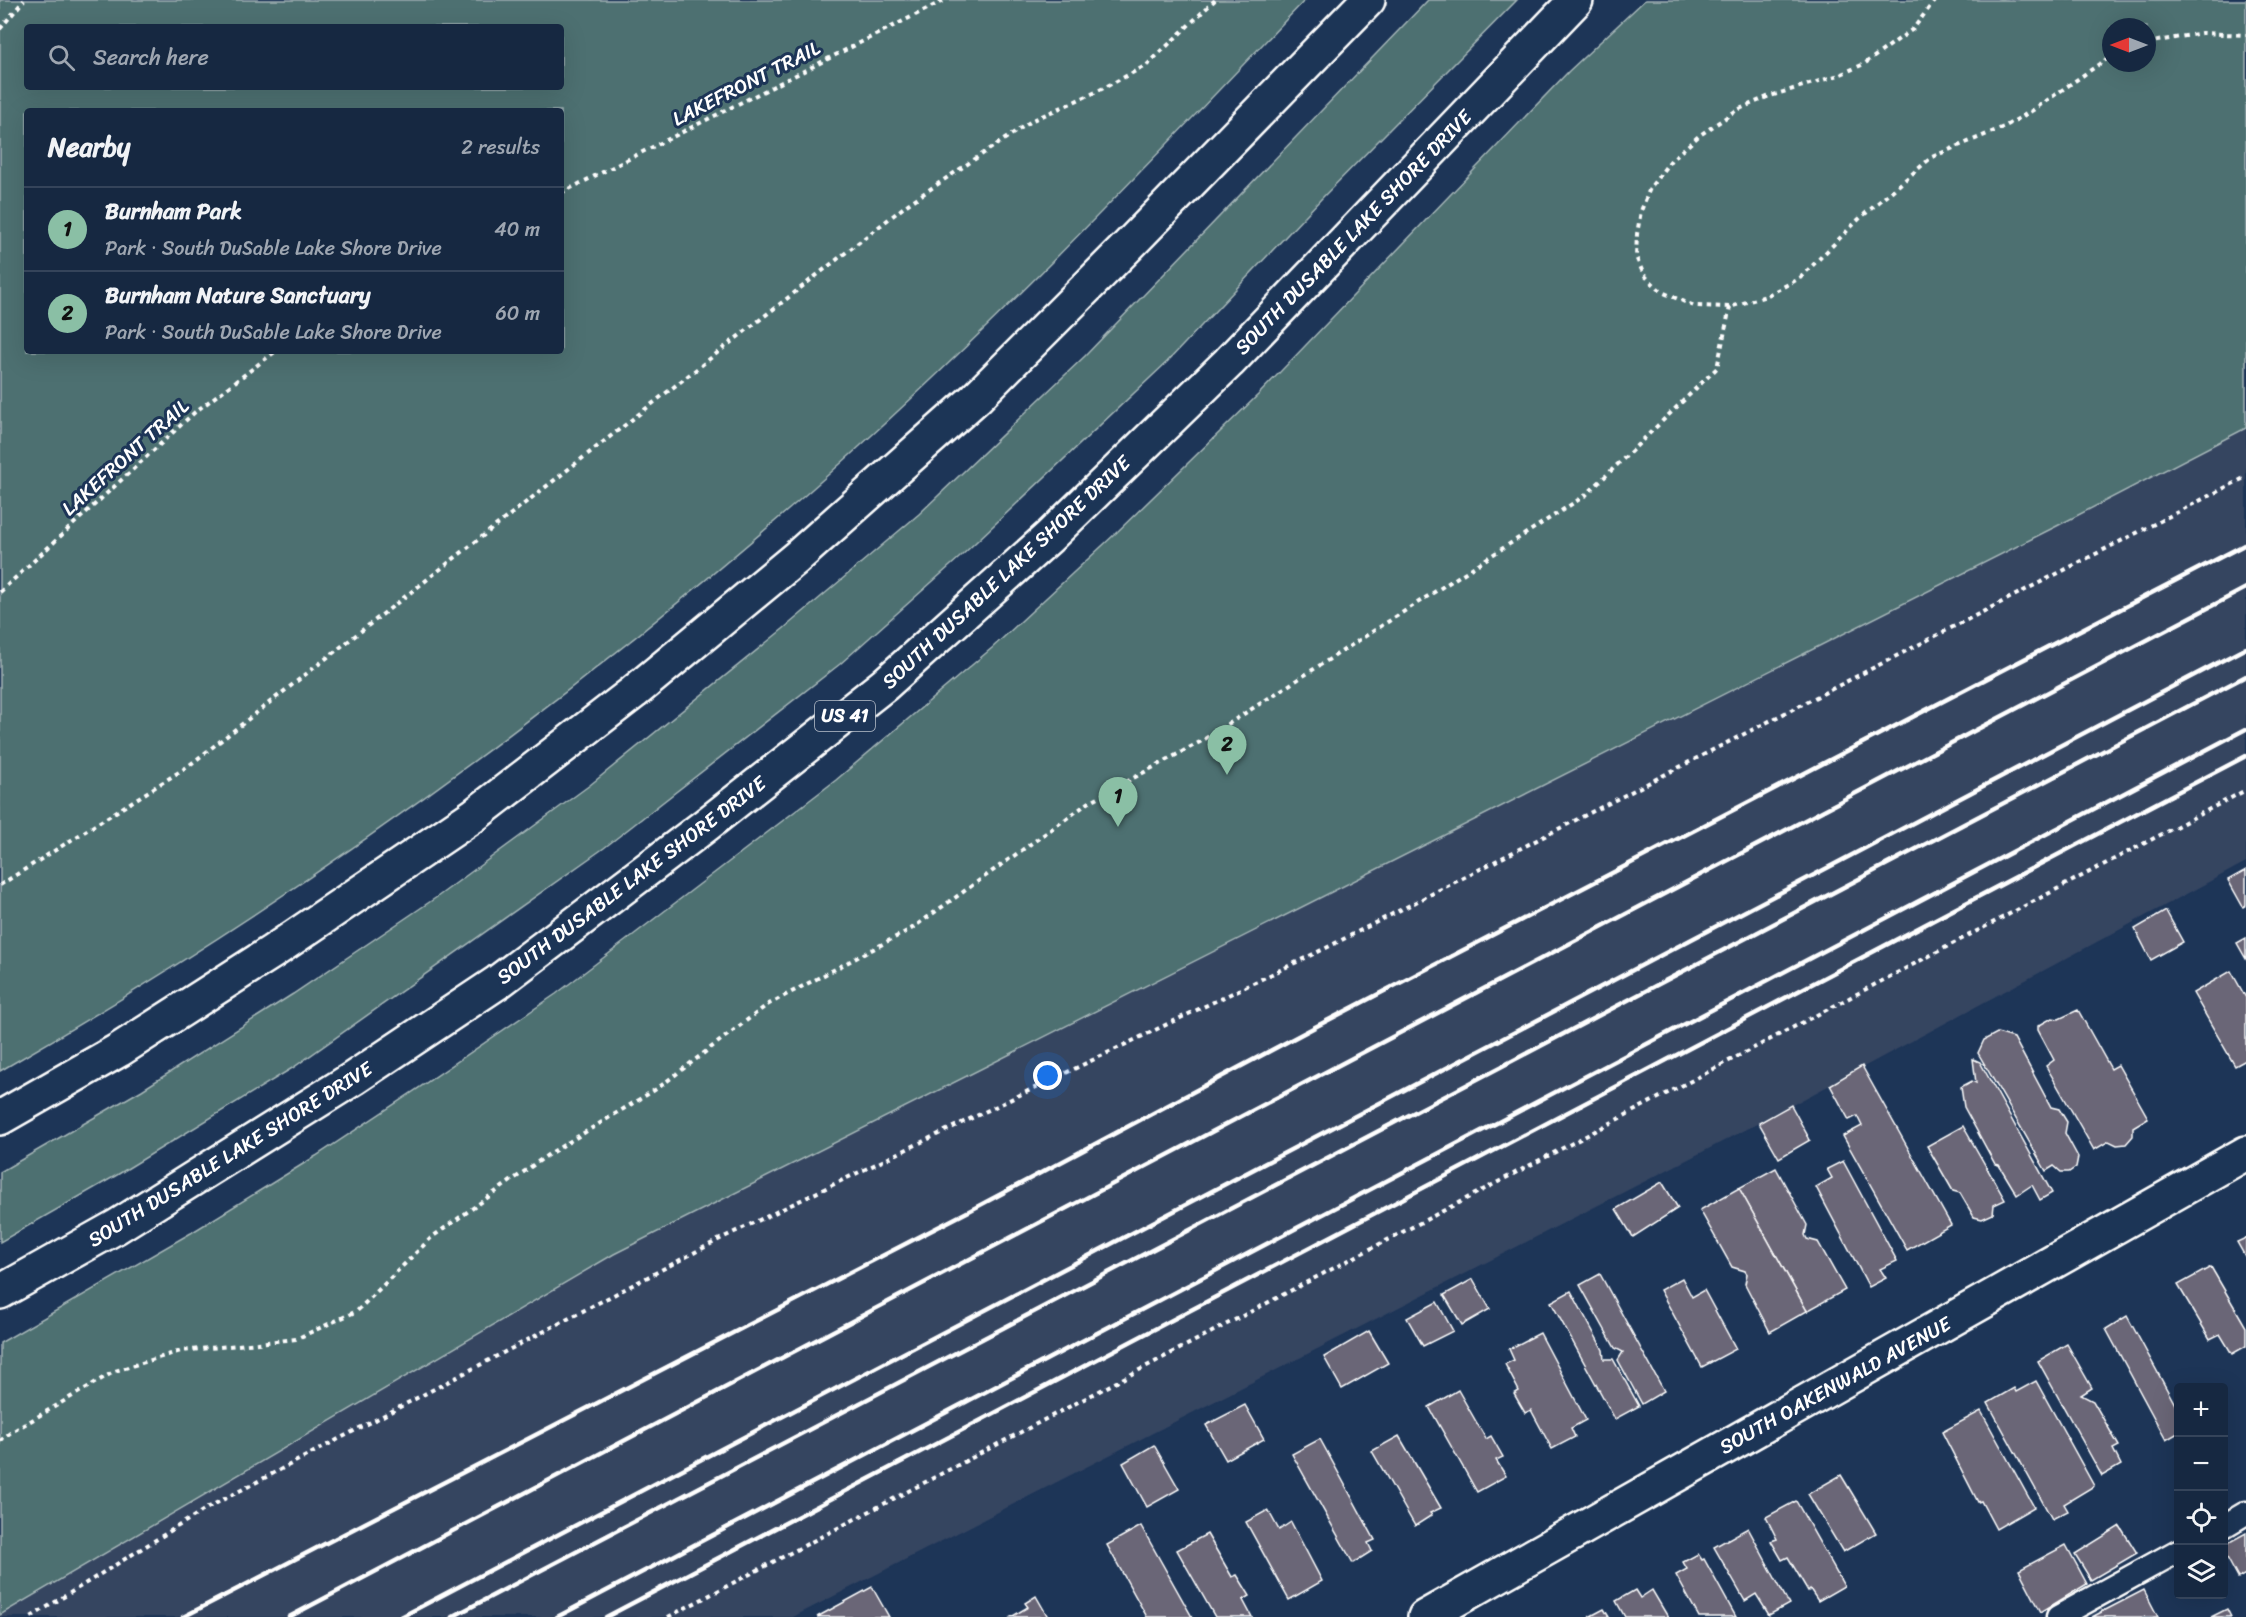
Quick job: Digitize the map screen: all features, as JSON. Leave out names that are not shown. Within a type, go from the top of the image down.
[{"type":"main road","points":[[0,1118],[119,1050],[282,946],[472,816],[643,685],[796,558],[976,398],[1127,248],[1368,0]]},
{"type":"main road","name":"SOUTH DUSABLE LAKE SHORE DRIVE","points":[[0,1292],[116,1227],[354,1078],[498,982],[706,825],[884,685],[1049,537],[1229,362],[1576,0]]},
{"type":"main road","name":"SOUTH OAKENWALD AVENUE","points":[[1425,1617],[2246,1153]]},
{"type":"lane","points":[[2228,1523],[2246,1513]]},
{"type":"lane","points":[[2058,1617],[2174,1553]]},
{"type":"path","points":[[0,29],[24,0]]},
{"type":"path","name":"LAKEFRONT TRAIL","points":[[564,191],[945,0]]},
{"type":"path","points":[[0,885],[187,767],[908,204],[1033,120],[1096,92],[1147,65],[1215,0]]},
{"type":"path","points":[[1935,0],[1912,29],[1864,64],[1839,75],[1767,97],[1737,110],[1700,135],[1671,160],[1650,188],[1636,234],[1636,257],[1644,274],[1662,292],[1694,306],[1730,307],[1766,296],[1800,278],[1858,219],[1932,157],[2004,127],[2033,110],[2102,62]]},
{"type":"path","points":[[2156,41],[2202,33],[2246,35]]},
{"type":"path","points":[[0,1441],[115,1371],[181,1351],[296,1338],[357,1311],[432,1237],[549,1154],[658,1088],[767,1005],[911,929],[1091,801],[1200,742],[1586,495],[1717,368],[1730,307]]},
{"type":"path","name":"LAKEFRONT TRAIL","points":[[0,592],[195,412],[272,354]]},
{"type":"path","points":[[31,1617],[209,1507],[714,1242],[1326,948],[2246,477]]},
{"type":"path","points":[[668,1617],[2246,790]]},
{"type":"shaded area","points":[[2246,428],[2246,862],[1759,1123],[793,1617],[0,1617],[614,1254],[2057,526]]},
{"type":"green space","points":[[0,0],[1305,0],[1060,254],[933,378],[803,497],[709,577],[613,655],[415,804],[211,942],[0,1071]]},
{"type":"green space","points":[[1428,0],[1517,0],[1322,198],[1167,362],[959,558],[840,664],[604,848],[294,1067],[117,1175],[0,1242],[0,1172],[142,1090],[293,994],[437,897],[590,785],[783,629],[919,514],[1085,356]]},
{"type":"green space","points":[[1645,0],[2246,0],[2246,428],[2057,526],[614,1254],[0,1615],[0,1343],[191,1233],[316,1156],[556,994],[836,780],[992,648],[1115,534],[1258,395],[1569,71]]},
{"type":"building","points":[[2246,870],[2246,905],[2243,907],[2228,880]]},
{"type":"building","points":[[2166,911],[2183,942],[2151,960],[2135,929]]},
{"type":"building","points":[[2246,938],[2246,959],[2237,943]]},
{"type":"building","points":[[2231,971],[2246,998],[2246,1060],[2235,1066],[2193,993]]},
{"type":"building","points":[[2078,1010],[2111,1069],[2118,1065],[2148,1118],[2133,1127],[2133,1136],[2126,1144],[2117,1145],[2109,1141],[2094,1150],[2046,1066],[2054,1060],[2038,1026],[2052,1018],[2059,1019]]},
{"type":"building","points":[[1997,1033],[2014,1038],[2051,1107],[2059,1109],[2067,1122],[2065,1133],[2078,1157],[2076,1167],[2069,1172],[2061,1172],[2054,1166],[2046,1171],[1978,1053],[1984,1040]]},
{"type":"building","points":[[1973,1059],[1980,1062],[2052,1193],[2040,1200],[2032,1185],[2017,1195],[1999,1165],[1995,1164],[1964,1107],[1961,1087],[1972,1081],[1976,1083]]},
{"type":"building","points":[[1862,1066],[1951,1225],[1907,1250],[1843,1136],[1862,1126],[1857,1116],[1849,1120],[1830,1085]]},
{"type":"building","points":[[1791,1105],[1810,1140],[1779,1158],[1759,1123]]},
{"type":"building","points":[[1963,1126],[2005,1200],[1994,1205],[1993,1214],[1982,1219],[1974,1217],[1960,1193],[1953,1191],[1927,1146]]},
{"type":"building","points":[[1843,1161],[1897,1261],[1880,1269],[1886,1278],[1869,1287],[1816,1187],[1832,1178],[1827,1169]]},
{"type":"building","points":[[1776,1168],[1807,1225],[1805,1235],[1807,1239],[1818,1242],[1845,1290],[1807,1311],[1739,1188]]},
{"type":"building","points":[[1662,1182],[1678,1208],[1633,1237],[1616,1209]]},
{"type":"building","points":[[1739,1188],[1807,1311],[1770,1332],[1745,1284],[1747,1274],[1745,1271],[1732,1267],[1700,1210]]},
{"type":"building","points":[[2246,1238],[2246,1258],[2237,1242]]},
{"type":"building","points":[[2211,1267],[2246,1327],[2246,1346],[2232,1354],[2220,1334],[2210,1339],[2178,1285]]},
{"type":"building","points":[[1600,1274],[1664,1391],[1642,1404],[1618,1360],[1623,1352],[1615,1348],[1580,1285]]},
{"type":"building","points":[[1682,1278],[1692,1297],[1704,1290],[1736,1349],[1702,1367],[1660,1290]]},
{"type":"building","points":[[1473,1279],[1490,1309],[1462,1325],[1444,1295]]},
{"type":"building","points":[[1571,1291],[1603,1350],[1604,1359],[1613,1359],[1639,1406],[1615,1419],[1551,1302]]},
{"type":"building","points":[[1437,1302],[1453,1331],[1423,1346],[1407,1318]]},
{"type":"building","points":[[2127,1316],[2174,1403],[2174,1435],[2166,1440],[2106,1329]]},
{"type":"building","points":[[1369,1331],[1388,1363],[1342,1389],[1324,1357]]},
{"type":"building","points":[[1540,1333],[1586,1420],[1571,1428],[1575,1437],[1552,1449],[1531,1410],[1525,1413],[1514,1394],[1519,1391],[1505,1364],[1514,1360],[1509,1349]]},
{"type":"building","points":[[2067,1344],[2092,1388],[2081,1395],[2093,1401],[2119,1446],[2113,1449],[2121,1465],[2102,1476],[2038,1361]]},
{"type":"building","points":[[2036,1381],[2094,1486],[2064,1504],[2068,1511],[2052,1519],[1988,1403],[2014,1388],[2016,1392]]},
{"type":"building","points":[[1458,1390],[1486,1439],[1491,1436],[1503,1457],[1496,1460],[1506,1476],[1477,1492],[1429,1407]]},
{"type":"building","points":[[1245,1405],[1264,1439],[1226,1460],[1206,1425]]},
{"type":"building","points":[[1981,1411],[2034,1507],[1996,1529],[1981,1501],[1978,1502],[1942,1432]]},
{"type":"building","points":[[1399,1436],[1441,1508],[1430,1513],[1432,1515],[1415,1526],[1372,1451]]},
{"type":"building","points":[[1320,1439],[1375,1540],[1368,1543],[1372,1551],[1353,1563],[1292,1454]]},
{"type":"building","points":[[1154,1445],[1179,1489],[1147,1507],[1123,1463]]},
{"type":"building","points":[[1841,1475],[1876,1533],[1843,1552],[1808,1494]]},
{"type":"building","points":[[1796,1501],[1844,1586],[1818,1601],[1810,1589],[1808,1591],[1788,1557],[1782,1560],[1771,1541],[1777,1539],[1766,1517]]},
{"type":"building","points":[[1268,1510],[1279,1530],[1291,1522],[1322,1581],[1289,1600],[1246,1522]]},
{"type":"building","points":[[1141,1526],[1192,1617],[1147,1617],[1107,1545]]},
{"type":"building","points":[[2120,1526],[2137,1553],[2091,1580],[2075,1554]]},
{"type":"building","points":[[1748,1528],[1789,1604],[1769,1615],[1756,1594],[1745,1601],[1714,1547]]},
{"type":"building","points":[[2246,1533],[2246,1574],[2238,1578],[2228,1559],[2228,1543]]},
{"type":"building","points":[[1207,1534],[1232,1577],[1237,1575],[1250,1596],[1243,1600],[1252,1617],[1215,1617],[1177,1550]]},
{"type":"building","points":[[2066,1545],[2087,1584],[2041,1612],[2019,1570]]},
{"type":"building","points":[[1698,1554],[1702,1560],[1704,1559],[1736,1617],[1699,1617],[1676,1575],[1687,1569],[1683,1562]]},
{"type":"building","points":[[872,1587],[889,1617],[817,1617]]},
{"type":"building","points":[[1635,1590],[1640,1598],[1652,1590],[1668,1617],[1625,1617],[1616,1601]]},
{"type":"building","points":[[2144,1590],[2158,1617],[2092,1617]]},
{"type":"building","points":[[1036,1596],[1048,1617],[1011,1617],[1028,1607],[1025,1603]]},
{"type":"building","points":[[1604,1609],[1609,1617],[1589,1617]]},
{"type":"building","points":[[2227,1609],[2231,1617],[2211,1617]]},
{"type":"railway","points":[[183,1617],[969,1211],[1315,1027],[2246,544]]},
{"type":"railway","points":[[289,1617],[2246,588]]},
{"type":"railway","points":[[401,1617],[2246,648]]},
{"type":"railway","points":[[452,1617],[2246,676]]},
{"type":"railway","points":[[557,1617],[2246,729]]},
{"type":"railway","points":[[606,1617],[2246,756]]},
{"type":"place","name":"Burnham Nature Sanctuary","points":[[1227,775]]},
{"type":"place","name":"Burnham Park","points":[[1118,827]]}]
